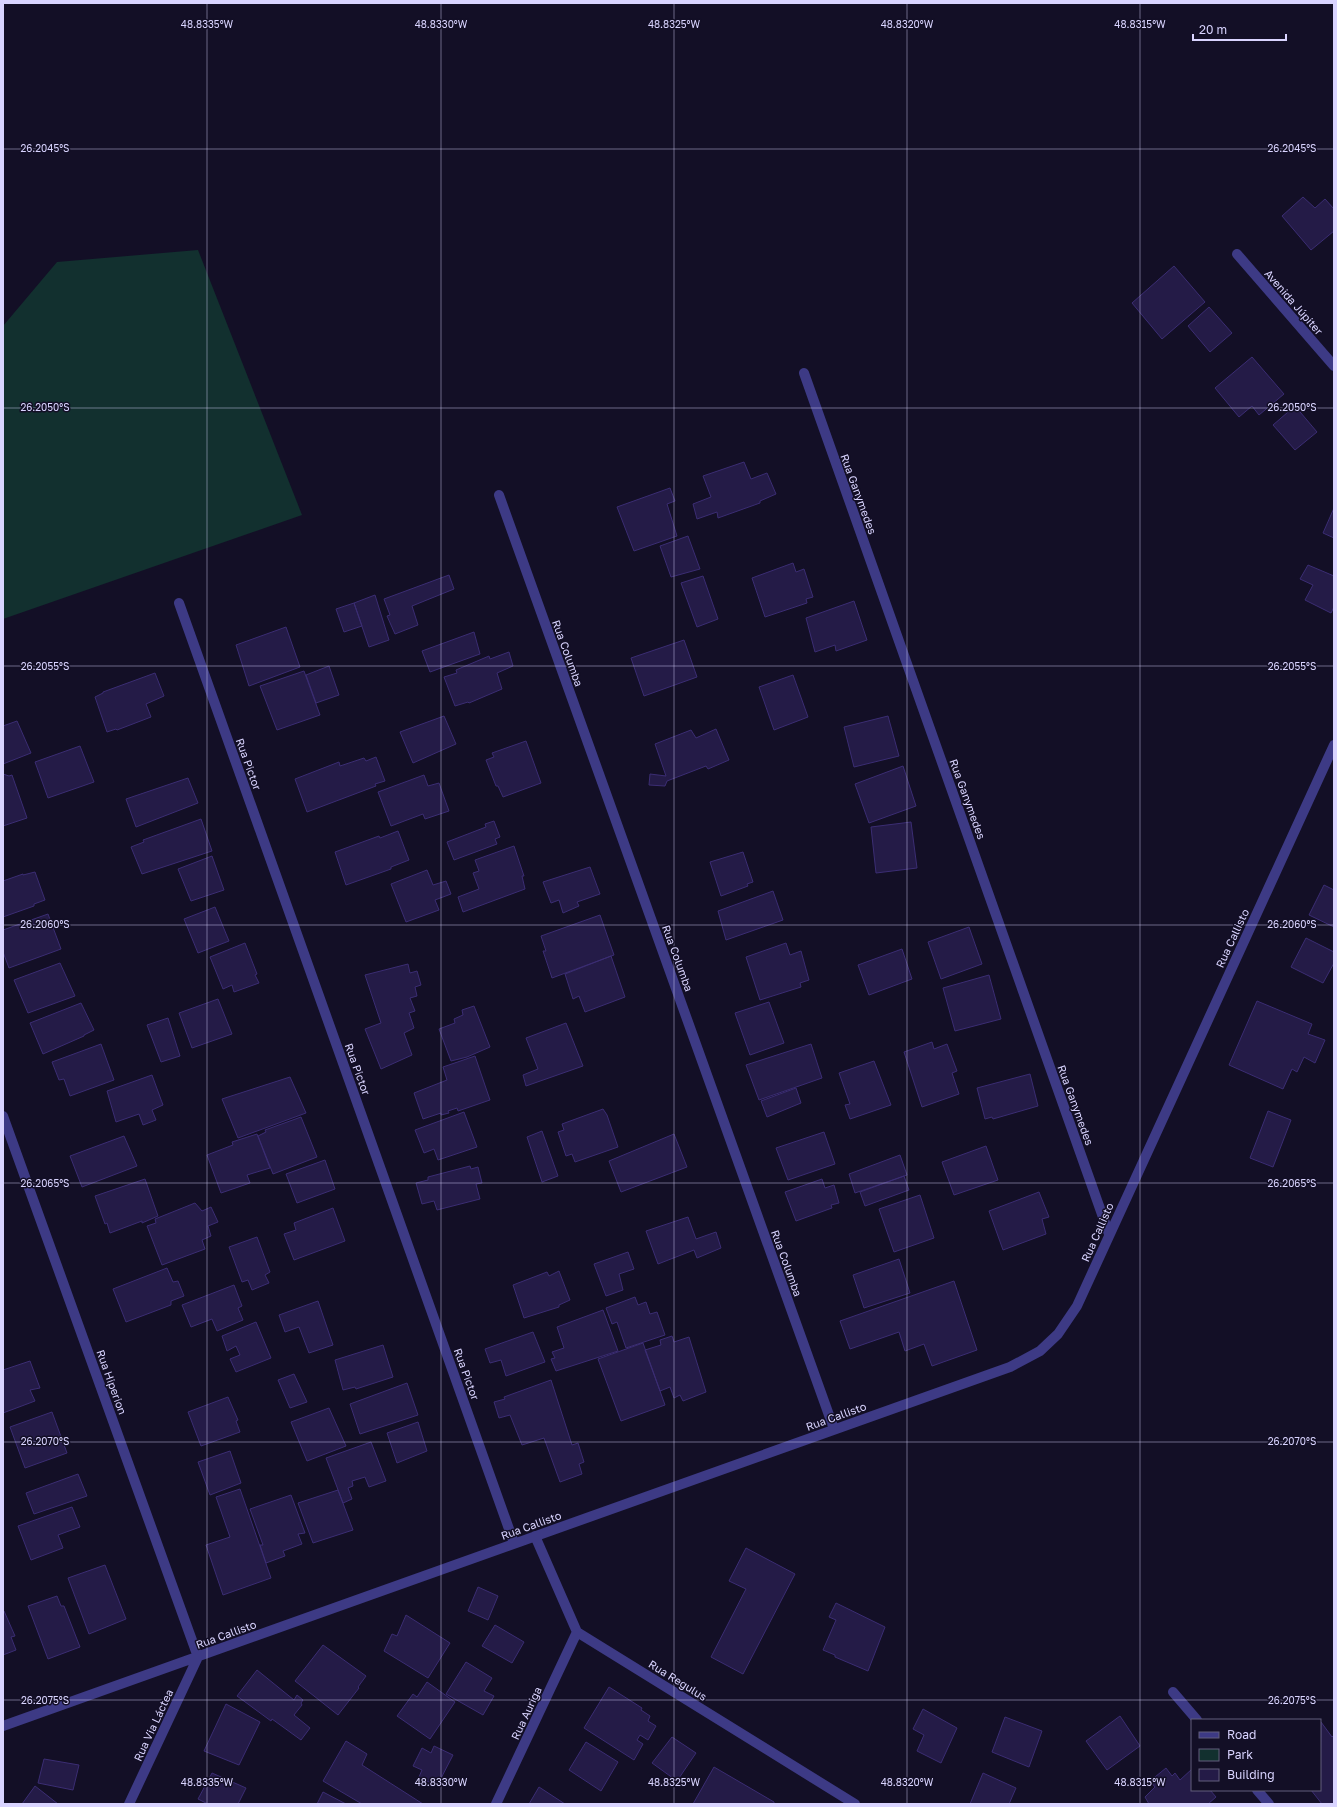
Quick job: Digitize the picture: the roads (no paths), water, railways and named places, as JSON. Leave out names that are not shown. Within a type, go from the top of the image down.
[{"type":"street","name":"Avenida Júpiter","points":[[1237,254],[1334,366]]},
{"type":"street","name":"Rua Ganymedes","points":[[804,373],[1109,1234]]},
{"type":"street","name":"Rua Columba","points":[[499,495],[834,1429]]},
{"type":"street","name":"Rua Pictor","points":[[179,603],[514,1543]]},
{"type":"street","name":"Rua Callisto","points":[[3,1726],[1010,1367],[1040,1351],[1058,1334],[1077,1306],[1334,745]]},
{"type":"street","name":"Rua Hiperion","points":[[3,1116],[198,1657]]},
{"type":"street","points":[[535,1536],[577,1632]]},
{"type":"street","name":"Rua Auriga","points":[[496,1804],[577,1632]]},
{"type":"street","name":"Rua Regulus","points":[[577,1632],[855,1804]]},
{"type":"street","name":"Rua Via Láctea","points":[[129,1804],[198,1657]]},
{"type":"street","points":[[1173,1692],[1196,1719]]},
{"type":"street","points":[[1258,1791],[1269,1804]]}]
